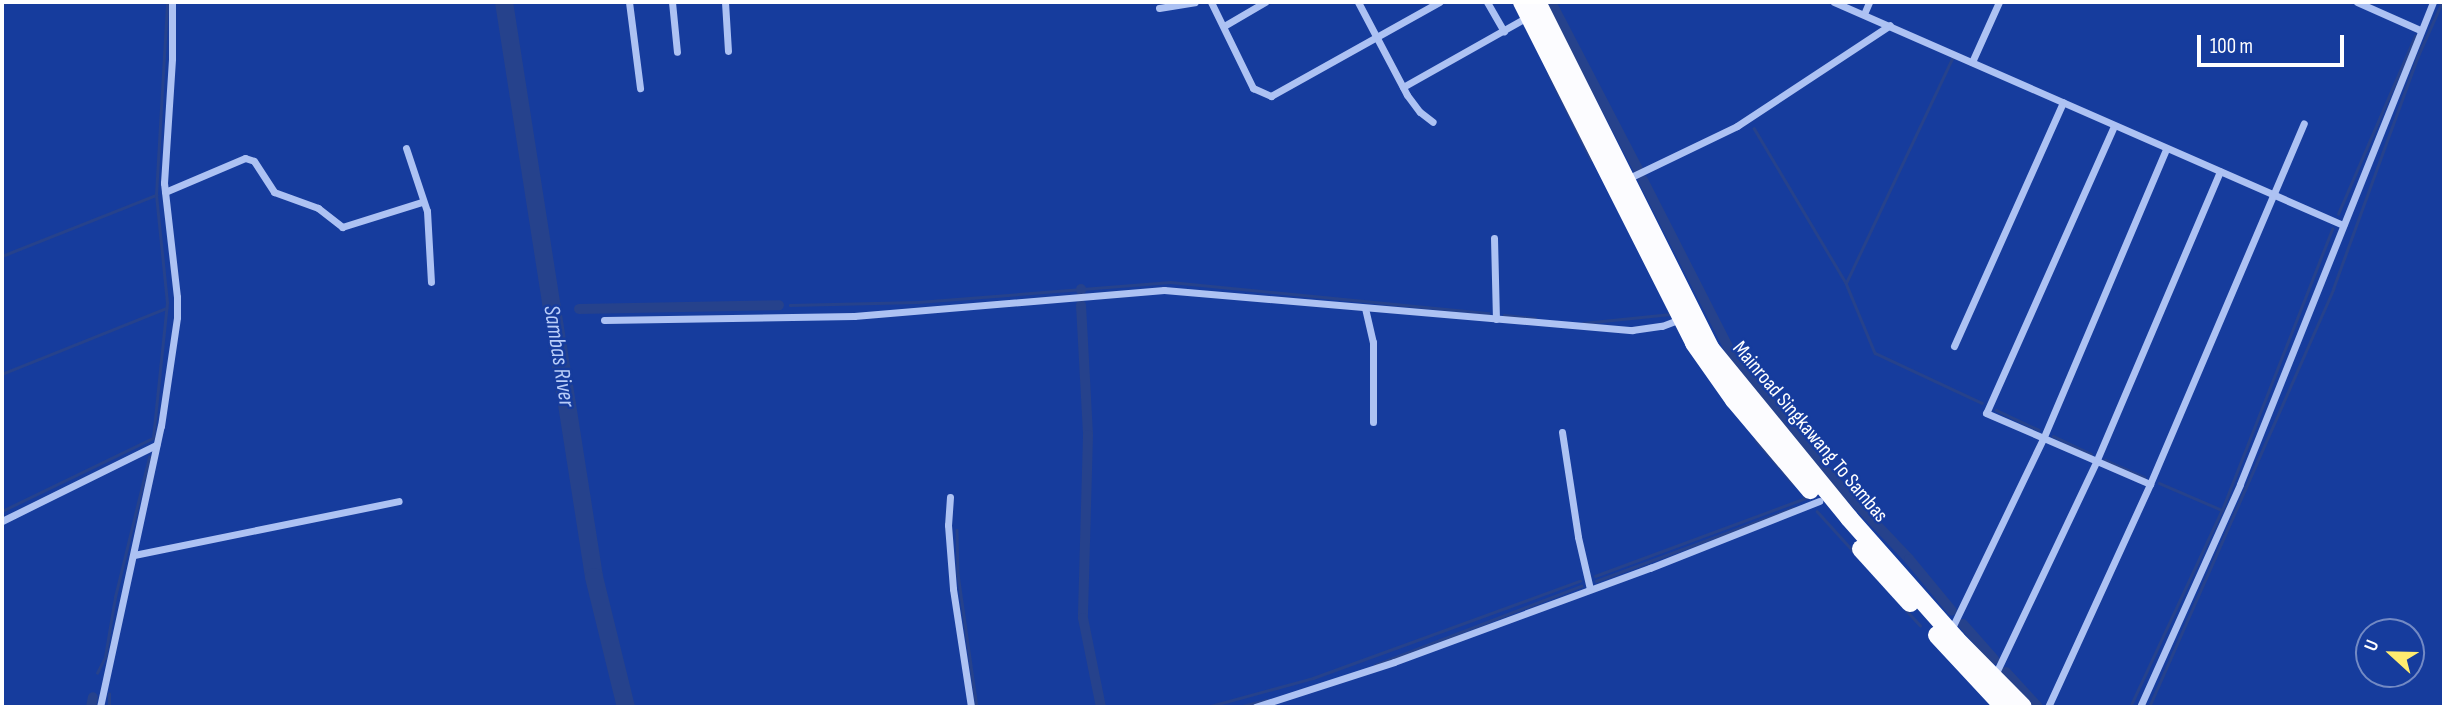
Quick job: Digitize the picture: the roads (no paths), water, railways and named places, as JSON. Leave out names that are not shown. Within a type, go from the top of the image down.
[{"type":"highway","name":"Mainroad Singkawang To Sambas","points":[[1530,6],[1596,133],[1680,319],[1714,374],[1950,632],[2023,707]]},
{"type":"highway","name":"Mainroad Singkawang To Sambas","points":[[1596,133],[1628,179],[1710,348],[1819,501],[2004,707]]},
{"type":"street","points":[[100,707],[156,445],[171,364],[177,307],[164,192],[173,58],[172,2]]},
{"type":"street","points":[[629,2],[640,88]]},
{"type":"street","points":[[672,2],[677,52]]},
{"type":"street","points":[[725,2],[728,51]]},
{"type":"street","points":[[1159,8],[1195,2]]},
{"type":"street","points":[[1211,2],[1253,88],[1265,95],[1281,91],[1439,2]]},
{"type":"street","points":[[1224,26],[1265,2]]},
{"type":"street","points":[[1358,2],[1402,87],[1414,105],[1433,122]]},
{"type":"street","points":[[1487,2],[1504,30]]},
{"type":"street","points":[[1834,2],[2343,225]]},
{"type":"street","points":[[1864,14],[1869,2]]},
{"type":"street","points":[[1972,62],[1999,2]]},
{"type":"street","points":[[2357,2],[2420,30]]},
{"type":"street","points":[[2140,707],[2240,484],[2433,2]]},
{"type":"street","points":[[1402,87],[1504,30],[1530,6]]},
{"type":"street","points":[[1628,179],[1737,126],[1890,25]]},
{"type":"street","points":[[1954,346],[2063,102]]},
{"type":"street","points":[[2048,707],[2150,484],[2304,123]]},
{"type":"street","points":[[2114,125],[1986,412],[2150,484]]},
{"type":"street","points":[[406,148],[427,211],[431,282]]},
{"type":"street","points":[[1950,632],[2043,439],[2166,149]]},
{"type":"street","points":[[164,192],[245,158],[254,161],[274,191],[318,208],[342,227],[422,202]]},
{"type":"street","points":[[1994,678],[2096,462],[2220,171]]},
{"type":"street","points":[[1494,238],[1496,319]]},
{"type":"street","points":[[604,320],[855,316],[1164,290],[1632,330],[1662,326],[1680,319]]},
{"type":"street","points":[[1365,308],[1373,342],[1373,422]]},
{"type":"street","points":[[1562,432],[1576,525],[1590,589]]},
{"type":"street","points":[[2,521],[156,445]]},
{"type":"street","points":[[950,497],[948,525],[953,589],[971,707]]},
{"type":"street","points":[[134,555],[399,501]]},
{"type":"street","points":[[1255,707],[1394,662],[1819,501]]},
{"type":"waterway","points":[[2,4],[7,2]]},
{"type":"waterway","points":[[2,511],[153,438],[167,303],[156,195],[167,2]]},
{"type":"waterway","name":"Sambas River","points":[[504,2],[594,577],[626,707]]},
{"type":"waterway","points":[[1551,2],[1638,169]]},
{"type":"waterway","points":[[2149,707],[2333,289],[2417,58],[2442,2]]},
{"type":"waterway","points":[[2338,214],[2415,36]]},
{"type":"waterway","points":[[1754,128],[1846,283],[1952,59]]},
{"type":"waterway","points":[[1549,74],[1591,159]]},
{"type":"waterway","points":[[1643,180],[1732,355],[1822,467],[1909,559],[1952,611]]},
{"type":"waterway","points":[[2,256],[156,195]]},
{"type":"waterway","points":[[2130,707],[2222,510],[2332,229]]},
{"type":"waterway","points":[[790,305],[918,302],[1170,282],[1488,313]]},
{"type":"waterway","points":[[1846,283],[1875,353],[1982,403]]},
{"type":"waterway","points":[[579,309],[779,305]]},
{"type":"waterway","points":[[1081,305],[1088,435],[1083,618],[1101,707]]},
{"type":"waterway","points":[[2,374],[166,308]]},
{"type":"waterway","points":[[1583,323],[1671,314]]},
{"type":"waterway","points":[[1504,315],[1535,318]]},
{"type":"waterway","points":[[1996,410],[2039,430]]},
{"type":"waterway","points":[[2053,436],[2091,454]]},
{"type":"waterway","points":[[1756,440],[1793,483]]},
{"type":"waterway","points":[[97,673],[105,657],[115,597],[149,457]]},
{"type":"waterway","points":[[2105,460],[2144,477]]},
{"type":"waterway","points":[[2159,483],[2222,510]]},
{"type":"waterway","points":[[1595,576],[1806,498],[1804,496]]},
{"type":"waterway","points":[[1596,581],[1793,508]]},
{"type":"waterway","points":[[1817,511],[1855,553]]},
{"type":"waterway","points":[[957,530],[958,574],[977,707]]},
{"type":"waterway","points":[[1207,707],[1313,678],[1580,581]]},
{"type":"waterway","points":[[1375,665],[1581,586]]},
{"type":"waterway","points":[[1906,610],[1920,625]]},
{"type":"waterway","points":[[1963,624],[1994,659]]},
{"type":"waterway","points":[[2006,672],[2038,707]]},
{"type":"waterway","points":[[109,694],[109,707]]},
{"type":"waterway","points":[[91,707],[93,697]]},
{"type":"waterway","points":[[1238,707],[1266,700]]}]
